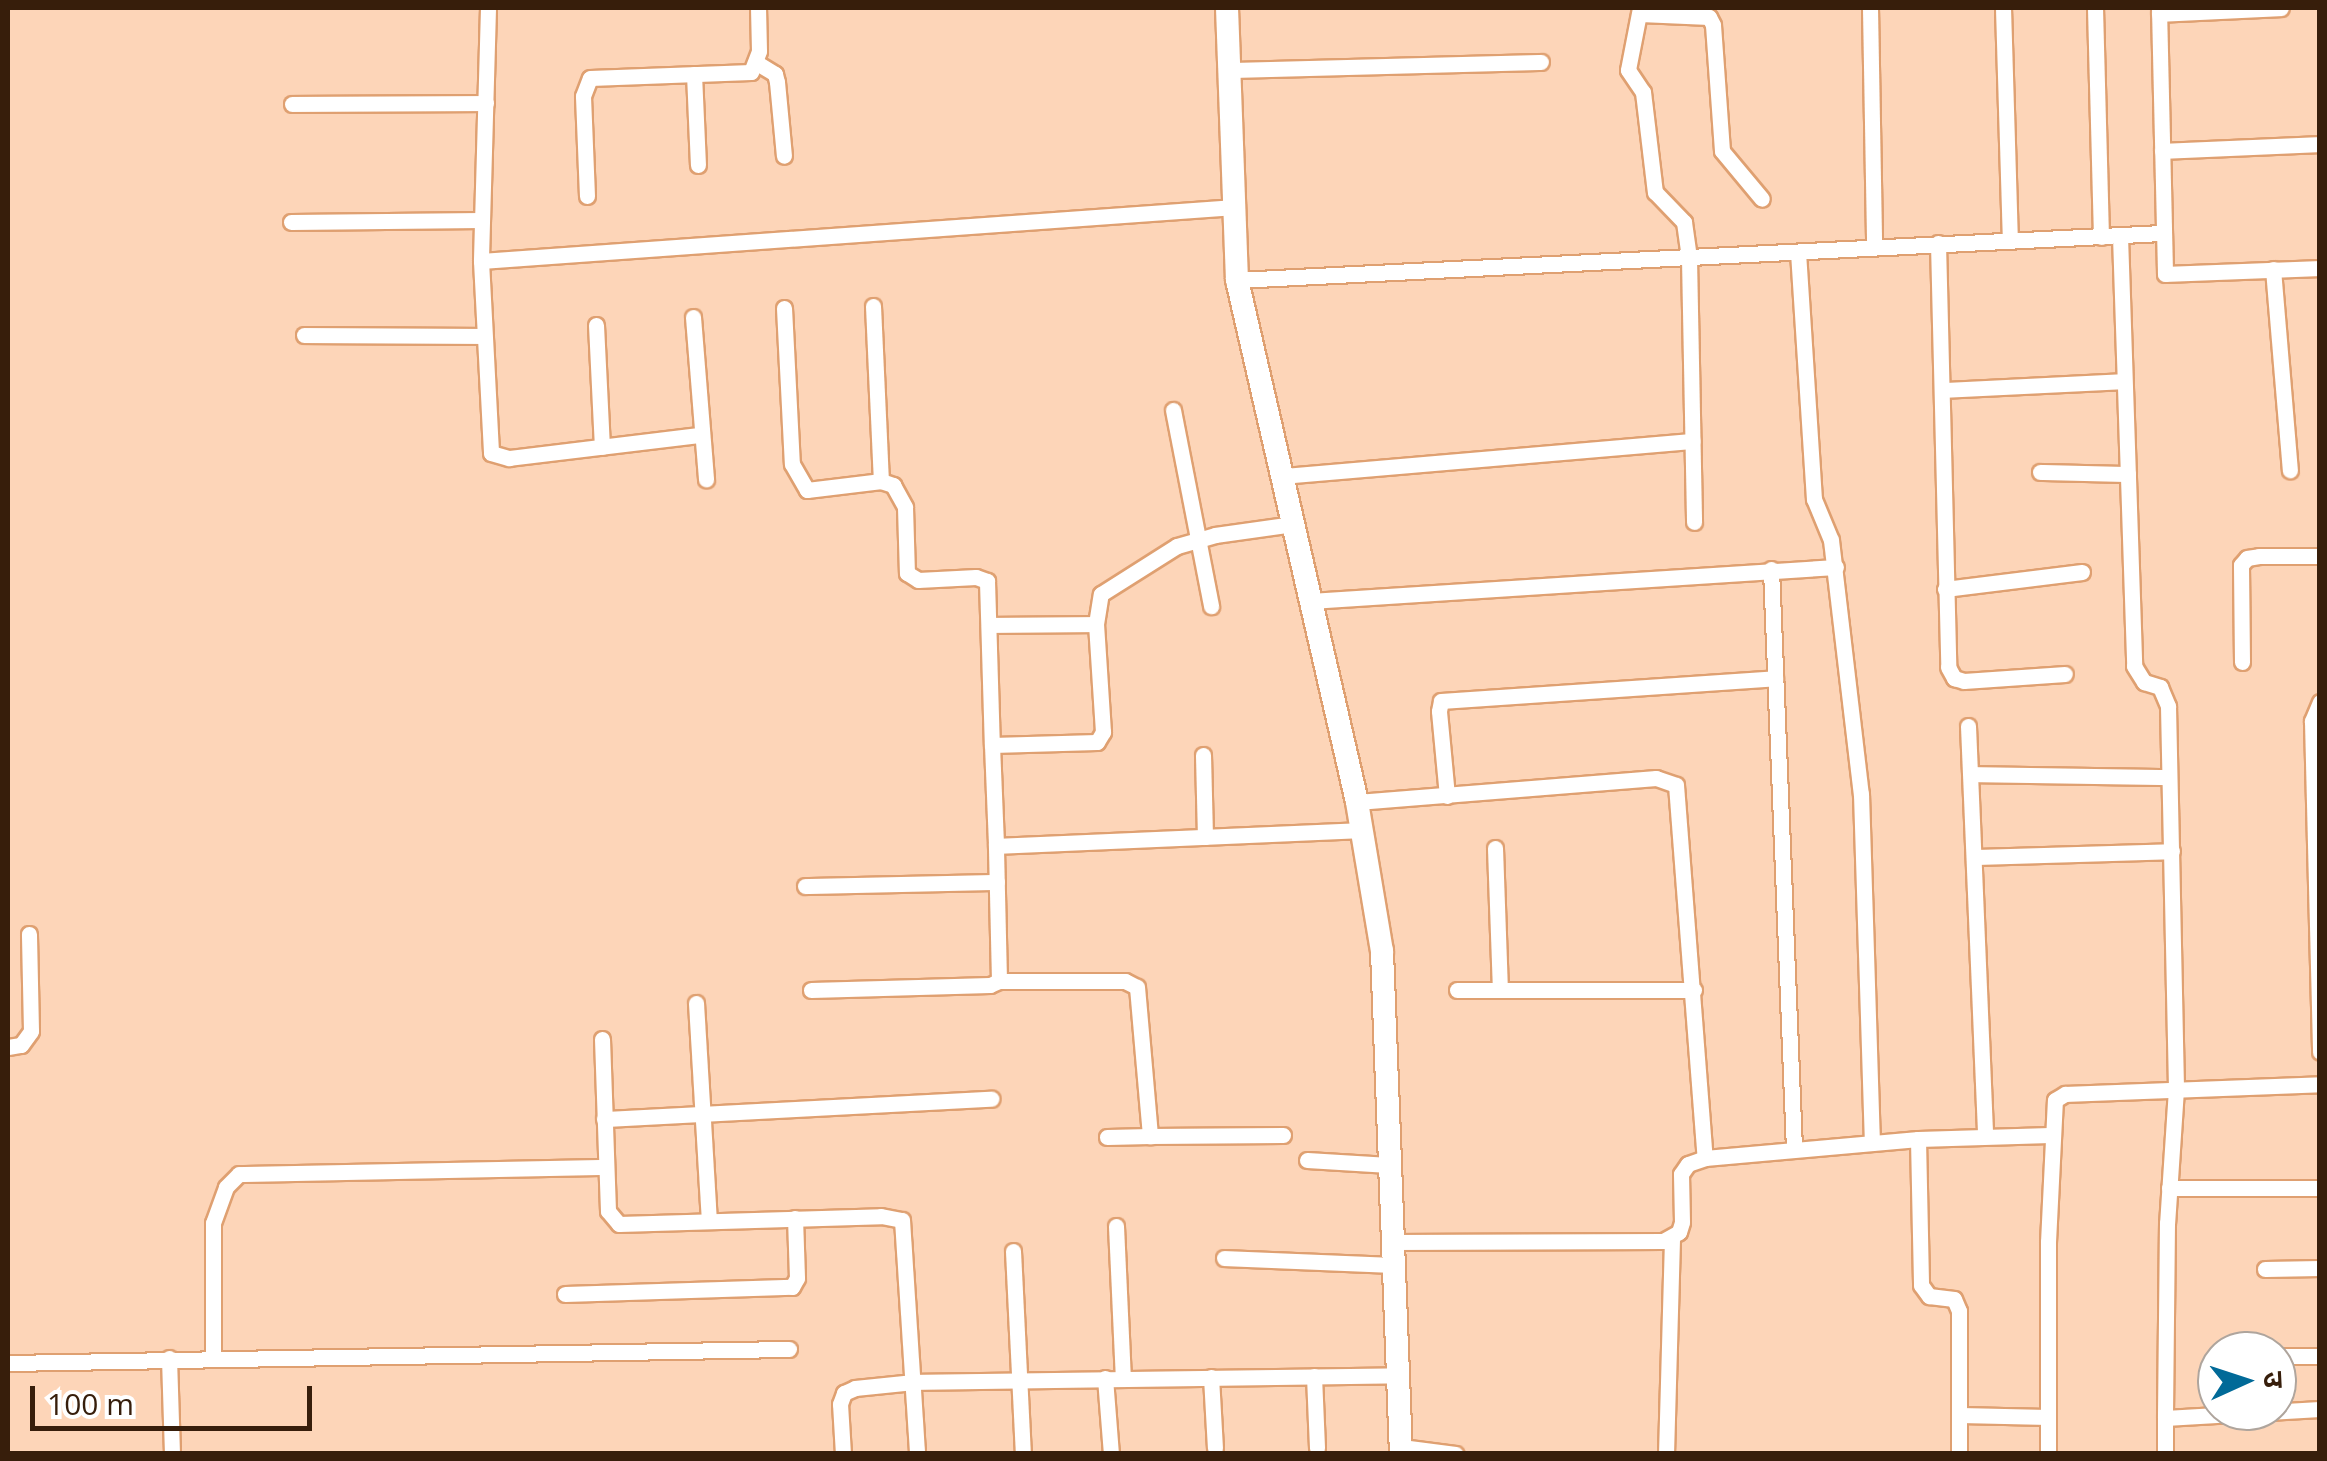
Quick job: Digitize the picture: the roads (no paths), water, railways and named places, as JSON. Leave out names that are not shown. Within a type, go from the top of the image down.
[{"type":"street","points":[[488,8],[481,261],[492,453],[509,458],[700,435]]},
{"type":"street","points":[[587,196],[583,96],[590,78],[751,72],[758,63],[758,8]]},
{"type":"street","points":[[1227,8],[1237,280],[1357,802],[1382,951],[1401,1450],[1456,1454]]},
{"type":"street","points":[[1870,8],[1874,247]]},
{"type":"street","points":[[2003,8],[2010,240]]},
{"type":"street","points":[[2095,8],[2100,236]]},
{"type":"street","points":[[2280,8],[2159,11],[2161,234],[2165,274],[2320,268]]},
{"type":"street","points":[[1694,522],[1690,258],[1684,222],[1655,192],[1644,92],[1628,70],[1640,11],[1708,17],[1713,24],[1722,151],[1762,199]]},
{"type":"street","points":[[1230,70],[1541,62]]},
{"type":"street","points":[[758,63],[775,74],[778,82],[784,156]]},
{"type":"street","points":[[694,74],[698,166]]},
{"type":"street","points":[[292,104],[486,103]]},
{"type":"street","points":[[2162,151],[2320,144]]},
{"type":"street","points":[[481,261],[1235,207]]},
{"type":"street","points":[[291,222],[482,220]]},
{"type":"street","points":[[1237,280],[2161,234]]},
{"type":"street","points":[[2120,236],[2134,666],[2144,682],[2160,687],[2166,695],[2172,852],[2176,1089],[2169,1188],[2165,1454]]},
{"type":"street","points":[[1938,243],[1948,667],[1954,678],[1964,681],[2065,674]]},
{"type":"street","points":[[1798,252],[1814,500],[1831,540],[1836,567],[1861,794],[1872,1143]]},
{"type":"street","points":[[2273,269],[2290,470]]},
{"type":"street","points":[[873,306],[882,482]]},
{"type":"street","points":[[784,308],[792,464],[807,490],[882,482],[901,494],[907,573],[918,580],[976,577],[987,582],[999,981]]},
{"type":"street","points":[[693,317],[706,479]]},
{"type":"street","points":[[596,324],[602,447]]},
{"type":"street","points":[[304,335],[483,336]]},
{"type":"street","points":[[1943,390],[2124,381]]},
{"type":"street","points":[[1173,410],[1211,606]]},
{"type":"street","points":[[1283,476],[1693,441]]},
{"type":"street","points":[[2040,472],[2128,474]]},
{"type":"street","points":[[992,745],[1093,744],[1101,738],[1096,624],[1101,594],[1159,555],[1198,538],[1293,524]]},
{"type":"street","points":[[2242,662],[2240,565],[2247,558],[2258,556],[2320,556]]},
{"type":"street","points":[[1310,601],[1836,567]]},
{"type":"street","points":[[1771,569],[1794,1148]]},
{"type":"street","points":[[1945,590],[2082,572]]},
{"type":"street","points":[[991,625],[1096,624]]},
{"type":"street","points":[[1448,796],[1438,711],[1442,701],[1775,678]]},
{"type":"street","points":[[2320,702],[2312,721],[2320,1052]]},
{"type":"street","points":[[1968,726],[1985,1135]]},
{"type":"street","points":[[1204,754],[1205,837]]},
{"type":"street","points":[[1972,774],[2168,778]]},
{"type":"street","points":[[1357,802],[1656,778],[1676,785],[1705,1158]]},
{"type":"street","points":[[996,846],[1362,830]]},
{"type":"street","points":[[1495,848],[1500,990]]},
{"type":"street","points":[[1975,858],[2172,852]]},
{"type":"street","points":[[805,886],[997,882]]},
{"type":"street","points":[[8,1047],[25,1042],[31,1031],[29,934]]},
{"type":"street","points":[[811,990],[990,985],[999,981],[1125,981],[1136,987],[1150,1136]]},
{"type":"street","points":[[1457,990],[1694,990]]},
{"type":"street","points":[[696,1003],[709,1220]]},
{"type":"street","points":[[602,1039],[608,1211],[619,1224],[881,1216],[902,1220],[917,1454]]},
{"type":"street","points":[[2048,1454],[2050,1134],[2052,1107],[2059,1096],[2320,1084]]},
{"type":"street","points":[[604,1120],[991,1100]]},
{"type":"street","points":[[1666,1454],[1672,1238],[1682,1222],[1681,1174],[1688,1164],[1705,1158],[1794,1148],[1918,1138],[2050,1134]]},
{"type":"street","points":[[1107,1138],[1283,1135]]},
{"type":"street","points":[[1918,1138],[1921,1285],[1929,1296],[1954,1299],[1958,1304],[1959,1454]]},
{"type":"street","points":[[1307,1160],[1389,1165]]},
{"type":"street","points":[[213,1356],[213,1223],[226,1187],[239,1174],[605,1167]]},
{"type":"street","points":[[2169,1188],[2320,1188]]},
{"type":"street","points":[[565,1294],[792,1287],[797,1278],[794,1218]]},
{"type":"street","points":[[1116,1226],[1123,1378]]},
{"type":"street","points":[[1224,1258],[1392,1254],[1672,1238]]},
{"type":"street","points":[[1013,1251],[1023,1454]]},
{"type":"street","points":[[2265,1269],[2320,1268]]},
{"type":"street","points":[[8,1363],[213,1356],[789,1349]]},
{"type":"street","points":[[169,1358],[172,1454]]},
{"type":"street","points":[[843,1454],[840,1404],[844,1393],[914,1382],[1396,1375]]},
{"type":"street","points":[[1211,1376],[1215,1448]]},
{"type":"street","points":[[1314,1376],[1317,1448]]},
{"type":"street","points":[[1105,1378],[1111,1454]]},
{"type":"street","points":[[2165,1418],[2320,1409]]},
{"type":"street","points":[[1960,1415],[2048,1418]]}]
